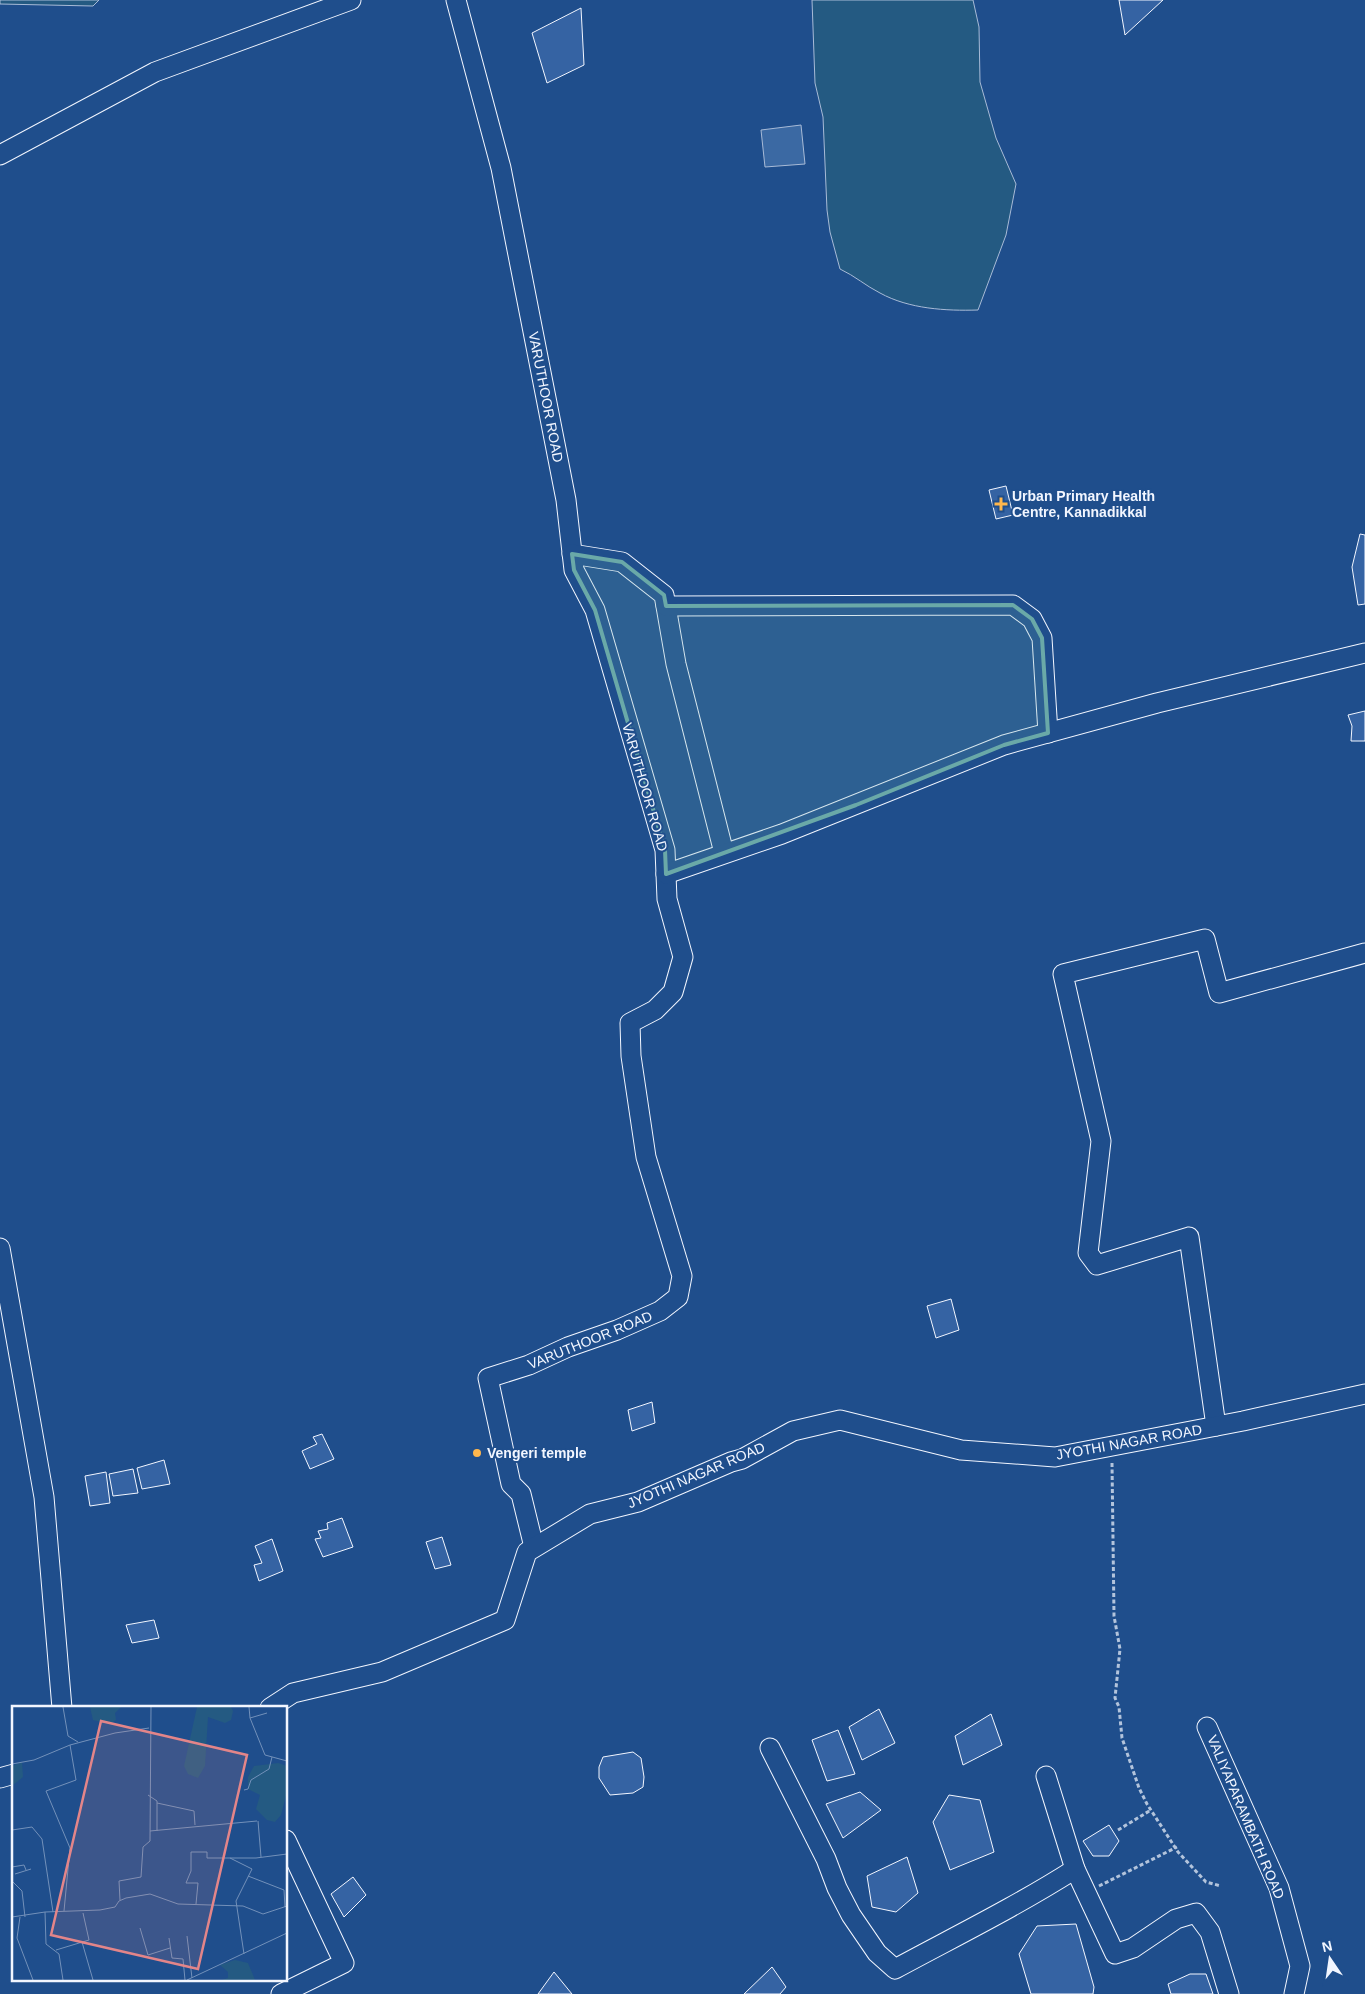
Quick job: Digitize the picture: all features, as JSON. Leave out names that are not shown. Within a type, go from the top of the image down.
[{"type":"street","points":[[0,155],[155,72],[351,0]]},
{"type":"street","name":"VARUTHOOR ROAD","points":[[456,0],[502,168],[566,500],[574,570],[594,610],[665,850],[667,899],[683,957],[674,992],[655,1010],[630,1023],[632,1056],[646,1157],[682,1276],[678,1297],[660,1311],[528,1366],[488,1378],[511,1484],[521,1494],[534,1547]]},
{"type":"street","points":[[572,554],[622,562],[664,595],[676,664],[724,852]]},
{"type":"street","points":[[666,606],[1012,605],[1032,619],[1042,638],[1048,733]]},
{"type":"street","points":[[666,874],[724,852],[782,834],[1004,745],[1157,703],[1365,653]]},
{"type":"street","points":[[1216,1426],[1189,1237],[1097,1265],[1088,1253],[1101,1141],[1063,974],[1205,939],[1219,994],[1365,953]]},
{"type":"street","points":[[0,1248],[44,1497],[62,1706]]},
{"type":"street","name":"JYOTHI NAGAR ROAD","points":[[273,1706],[293,1693],[382,1672],[505,1620],[527,1552],[534,1547],[590,1514],[638,1502],[742,1459],[793,1431],[840,1420],[961,1450],[1055,1457],[1216,1426],[1365,1394]]},
{"type":"street","name":"VALIYAPARAMBATH ROAD","points":[[1207,1727],[1279,1888],[1300,1966],[1294,1994]]},
{"type":"street","points":[[770,1748],[826,1859],[837,1888],[851,1915],[877,1953],[895,1969],[989,1920],[1012,1905],[1035,1895],[1075,1869]]},
{"type":"street","points":[[1046,1776],[1075,1869],[1115,1954],[1133,1948],[1176,1919],[1196,1913],[1210,1932],[1230,1994]]},
{"type":"street","points":[[288,1844],[344,1963],[288,1992]]},
{"type":"path","points":[[1112,1466],[1114,1616],[1120,1649],[1115,1698],[1119,1707],[1122,1738],[1139,1788],[1150,1810],[1177,1847],[1178,1852],[1206,1882],[1221,1886]]},
{"type":"path","points":[[1118,1830],[1150,1810]]},
{"type":"path","points":[[1086,1892],[1149,1863],[1177,1847]]},
{"type":"highlighted area","points":[[572,554],[622,562],[664,595],[666,606],[1013,605],[1032,619],[1042,638],[1048,733],[1004,745],[856,805],[666,874],[665,850],[595,610],[574,570]]},
{"type":"shaded area","points":[[0,0],[99,0],[93,6],[0,4]]},
{"type":"shaded area","points":[[812,0],[973,0],[979,27],[980,82],[996,138],[1016,184],[1006,235],[978,310],[928,308],[903,303],[880,293],[840,269],[830,232],[827,210],[823,117],[815,83]]},
{"type":"shaded area","points":[[801,125],[805,164],[765,167],[761,130]]},
{"type":"building","points":[[1119,0],[1163,0],[1125,35]]},
{"type":"building","points":[[581,8],[584,65],[547,83],[532,33]]},
{"type":"building","points":[[1006,486],[1013,515],[996,519],[989,490]]},
{"type":"building","points":[[1360,534],[1365,535],[1365,604],[1358,605],[1352,567]]},
{"type":"building","points":[[1365,711],[1365,741],[1351,741],[1352,726],[1348,715]]},
{"type":"building","points":[[951,1299],[959,1330],[936,1338],[927,1306]]},
{"type":"building","points":[[652,1402],[655,1423],[632,1431],[628,1410]]},
{"type":"building","points":[[322,1434],[334,1459],[310,1469],[302,1451],[317,1444],[313,1437]]},
{"type":"building","points":[[164,1460],[170,1484],[142,1489],[137,1468]]},
{"type":"building","points":[[133,1469],[138,1493],[113,1496],[109,1474]]},
{"type":"building","points":[[106,1472],[110,1503],[90,1506],[85,1476]]},
{"type":"building","points":[[342,1518],[353,1547],[323,1557],[315,1539],[321,1538],[318,1531],[328,1529],[327,1523]]},
{"type":"building","points":[[442,1537],[451,1565],[435,1569],[426,1542]]},
{"type":"building","points":[[272,1539],[283,1571],[259,1581],[254,1565],[262,1563],[255,1546]]},
{"type":"building","points":[[154,1620],[159,1638],[132,1643],[126,1625]]},
{"type":"building","points":[[879,1709],[895,1743],[862,1760],[849,1727]]},
{"type":"building","points":[[991,1714],[1002,1745],[963,1765],[955,1736]]},
{"type":"building","points":[[838,1730],[855,1774],[827,1781],[812,1740]]},
{"type":"building","points":[[633,1752],[641,1758],[644,1777],[643,1787],[633,1793],[610,1795],[599,1778],[599,1767],[603,1757]]},
{"type":"building","points":[[860,1792],[881,1810],[843,1838],[826,1804]]},
{"type":"building","points":[[949,1795],[980,1800],[994,1852],[950,1870],[933,1822]]},
{"type":"building","points":[[1109,1825],[1119,1841],[1109,1856],[1093,1856],[1083,1841]]},
{"type":"building","points":[[907,1857],[918,1893],[896,1912],[872,1907],[867,1876]]},
{"type":"building","points":[[353,1877],[366,1895],[344,1917],[331,1894]]},
{"type":"building","points":[[1076,1924],[1094,1987],[1093,1994],[1031,1994],[1019,1954],[1037,1926]]},
{"type":"building","points":[[772,1967],[786,1987],[780,1994],[744,1994]]},
{"type":"building","points":[[554,1972],[572,1994],[538,1994]]},
{"type":"building","points":[[1190,1974],[1206,1974],[1213,1994],[1171,1994],[1168,1984]]},
{"type":"place","name":"Urban Primary Health Centre, Kannadikkal","points":[[1001,504]]},
{"type":"place","name":"Vengeri temple","points":[[477,1453]]}]
